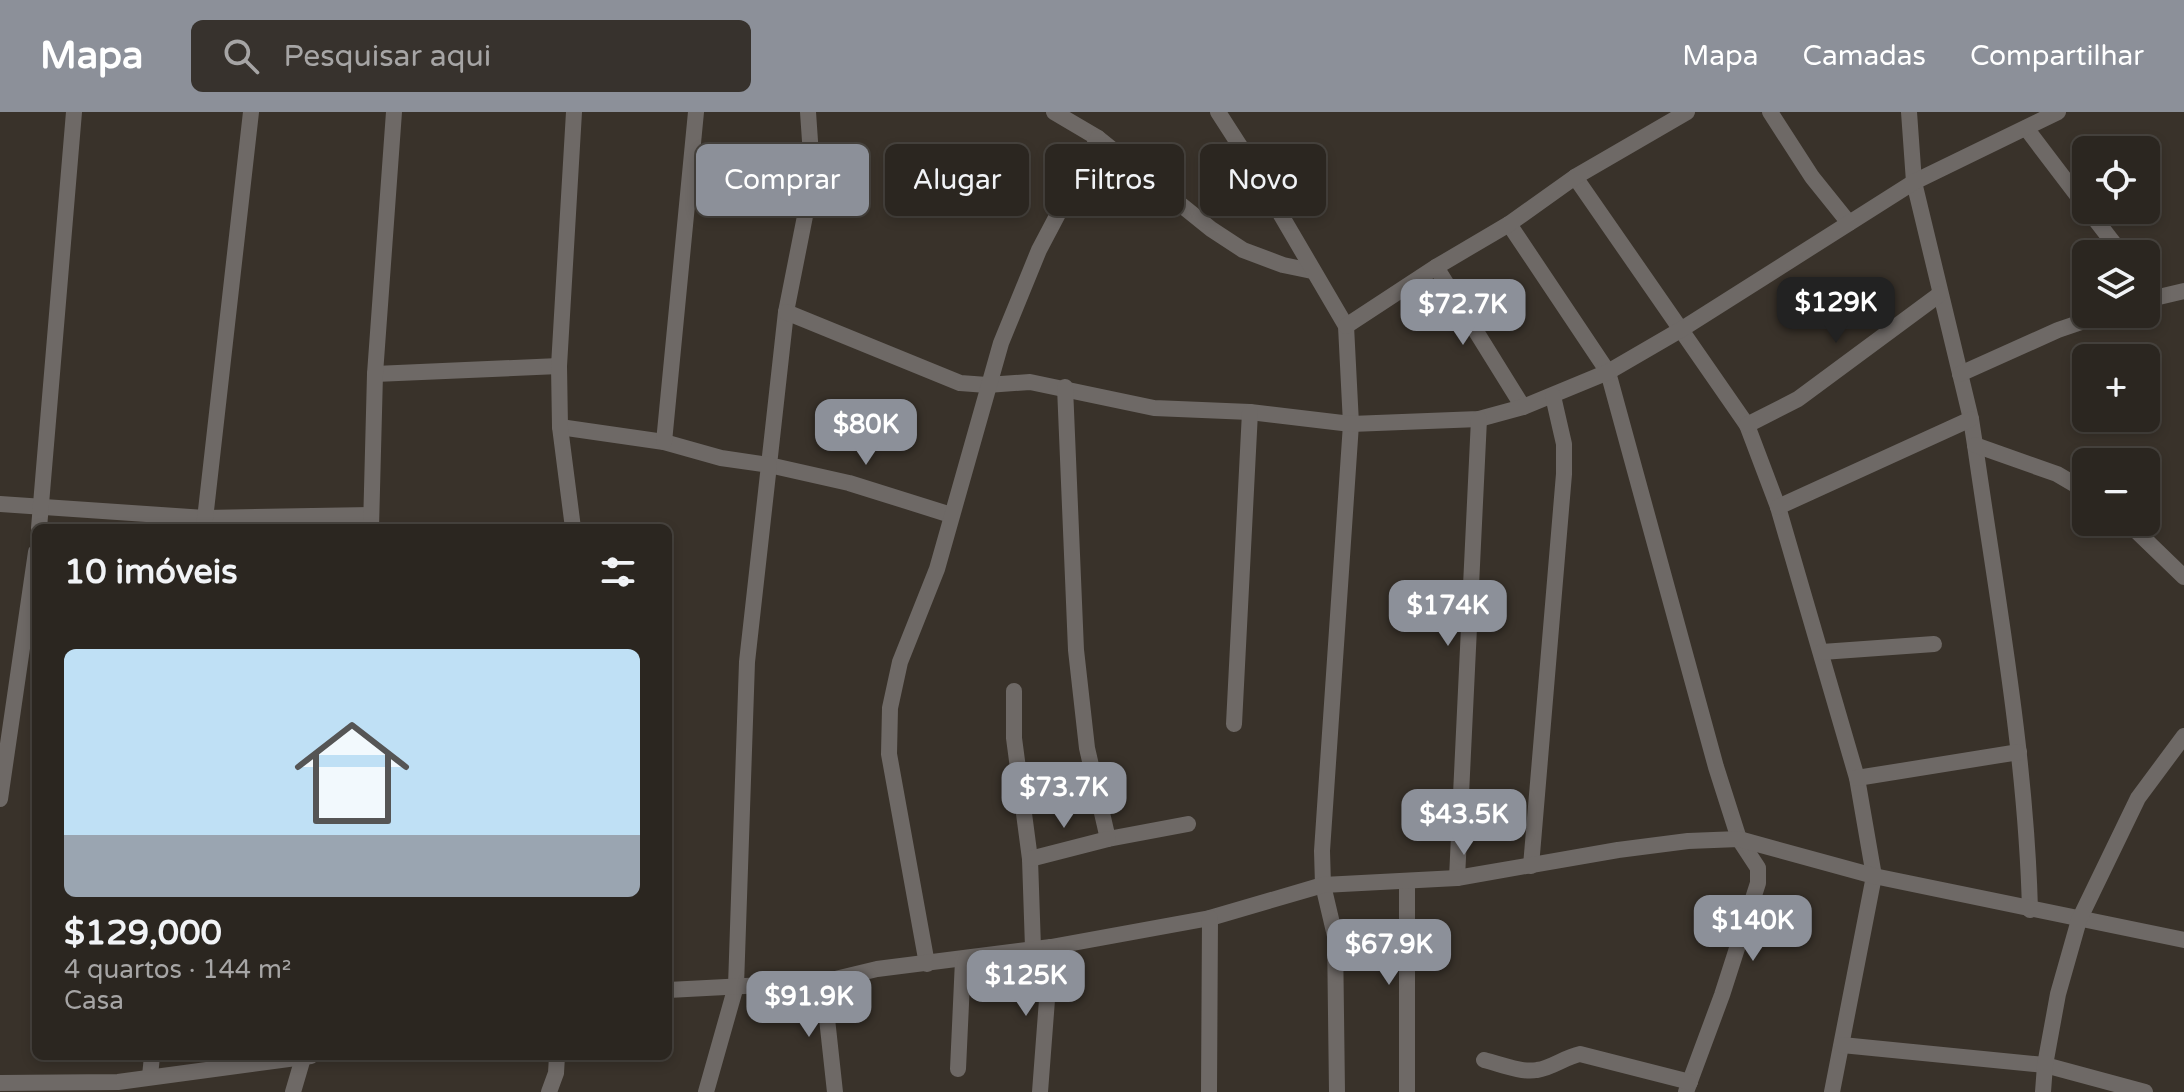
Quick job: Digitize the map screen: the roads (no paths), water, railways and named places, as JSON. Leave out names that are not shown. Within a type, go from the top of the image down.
[{"type":"street","points":[[40,524],[74,112]]},
{"type":"street","points":[[204,523],[251,112]]},
{"type":"street","points":[[0,504],[204,523],[371,521],[375,374],[394,112]]},
{"type":"street","points":[[572,524],[560,427],[559,366],[574,112]]},
{"type":"street","points":[[664,442],[696,112]]},
{"type":"street","points":[[706,1092],[736,986],[747,662],[786,312],[812,170],[808,112]]},
{"type":"street","points":[[1054,112],[1098,138],[1211,229],[1243,250],[1283,265],[1312,271]]},
{"type":"street","points":[[1218,112],[1346,326],[1351,424],[1322,851],[1323,885],[1335,936],[1337,1092]]},
{"type":"street","points":[[1346,326],[1509,224],[1575,177],[1687,112]]},
{"type":"street","points":[[1770,112],[1812,177],[1849,223]]},
{"type":"street","points":[[1909,112],[1914,182],[1975,445],[2019,752],[2029,858],[2030,910]]},
{"type":"street","points":[[786,312],[947,379],[987,385],[1030,382],[1154,408],[1250,412],[1351,424],[1479,419],[1523,407],[1608,372],[1682,329],[1914,182],[2050,114]]},
{"type":"street","points":[[2026,128],[2072,188]]},
{"type":"street","points":[[927,964],[889,754],[890,708],[900,662],[937,569],[987,385],[1005,331],[1039,250],[1098,138]]},
{"type":"street","points":[[1575,177],[1747,425],[1778,507],[1822,652],[1857,778],[1874,876],[1832,1092]]},
{"type":"street","points":[[1484,1060],[1529,1071],[1580,1054],[1688,1087],[1758,883],[1758,868],[1739,839],[1716,767],[1608,372],[1509,224]]},
{"type":"street","points":[[2099,224],[2111,240]]},
{"type":"street","points":[[1436,267],[1523,407]]},
{"type":"street","points":[[2160,293],[2184,291]]},
{"type":"street","points":[[1747,425],[1798,399],[1940,294]]},
{"type":"street","points":[[1960,374],[2072,325]]},
{"type":"street","points":[[375,374],[559,366]]},
{"type":"street","points":[[1065,387],[1076,650],[1087,748],[1108,839]]},
{"type":"street","points":[[1531,866],[1564,474],[1564,444],[1553,396]]},
{"type":"street","points":[[1234,724],[1250,412]]},
{"type":"street","points":[[1457,878],[1479,419]]},
{"type":"street","points":[[1778,507],[1971,419]]},
{"type":"street","points":[[560,427],[664,442],[721,458],[849,483],[951,515]]},
{"type":"street","points":[[1975,445],[2037,465],[2072,484]]},
{"type":"street","points":[[2142,536],[2184,577]]},
{"type":"street","points":[[0,799],[32,579]]},
{"type":"street","points":[[1822,652],[1934,644]]},
{"type":"street","points":[[1014,691],[1014,738],[1030,859],[1033,948]]},
{"type":"street","points":[[2043,1092],[2058,994],[2079,920],[2138,798],[2184,736]]},
{"type":"street","points":[[1857,778],[2019,752]]},
{"type":"street","points":[[1030,859],[1108,839],[1188,824]]},
{"type":"street","points":[[672,990],[823,982],[877,969],[1051,947],[1210,918],[1323,885],[1457,878],[1688,841],[1739,839],[1874,876],[2184,940]]},
{"type":"street","points":[[1407,881],[1407,1092]]},
{"type":"street","points":[[1209,1092],[1210,918]]},
{"type":"street","points":[[1040,1092],[1051,947]]},
{"type":"street","points":[[958,1069],[963,960]]},
{"type":"street","points":[[823,982],[835,1092]]},
{"type":"street","points":[[1842,1045],[2045,1065],[2145,1092]]},
{"type":"street","points":[[150,1076],[152,1060]]},
{"type":"street","points":[[9,1086],[117,1087],[150,1076],[282,1060]]},
{"type":"street","points":[[293,1092],[306,1060]]},
{"type":"street","points":[[549,1092],[557,1060]]}]
